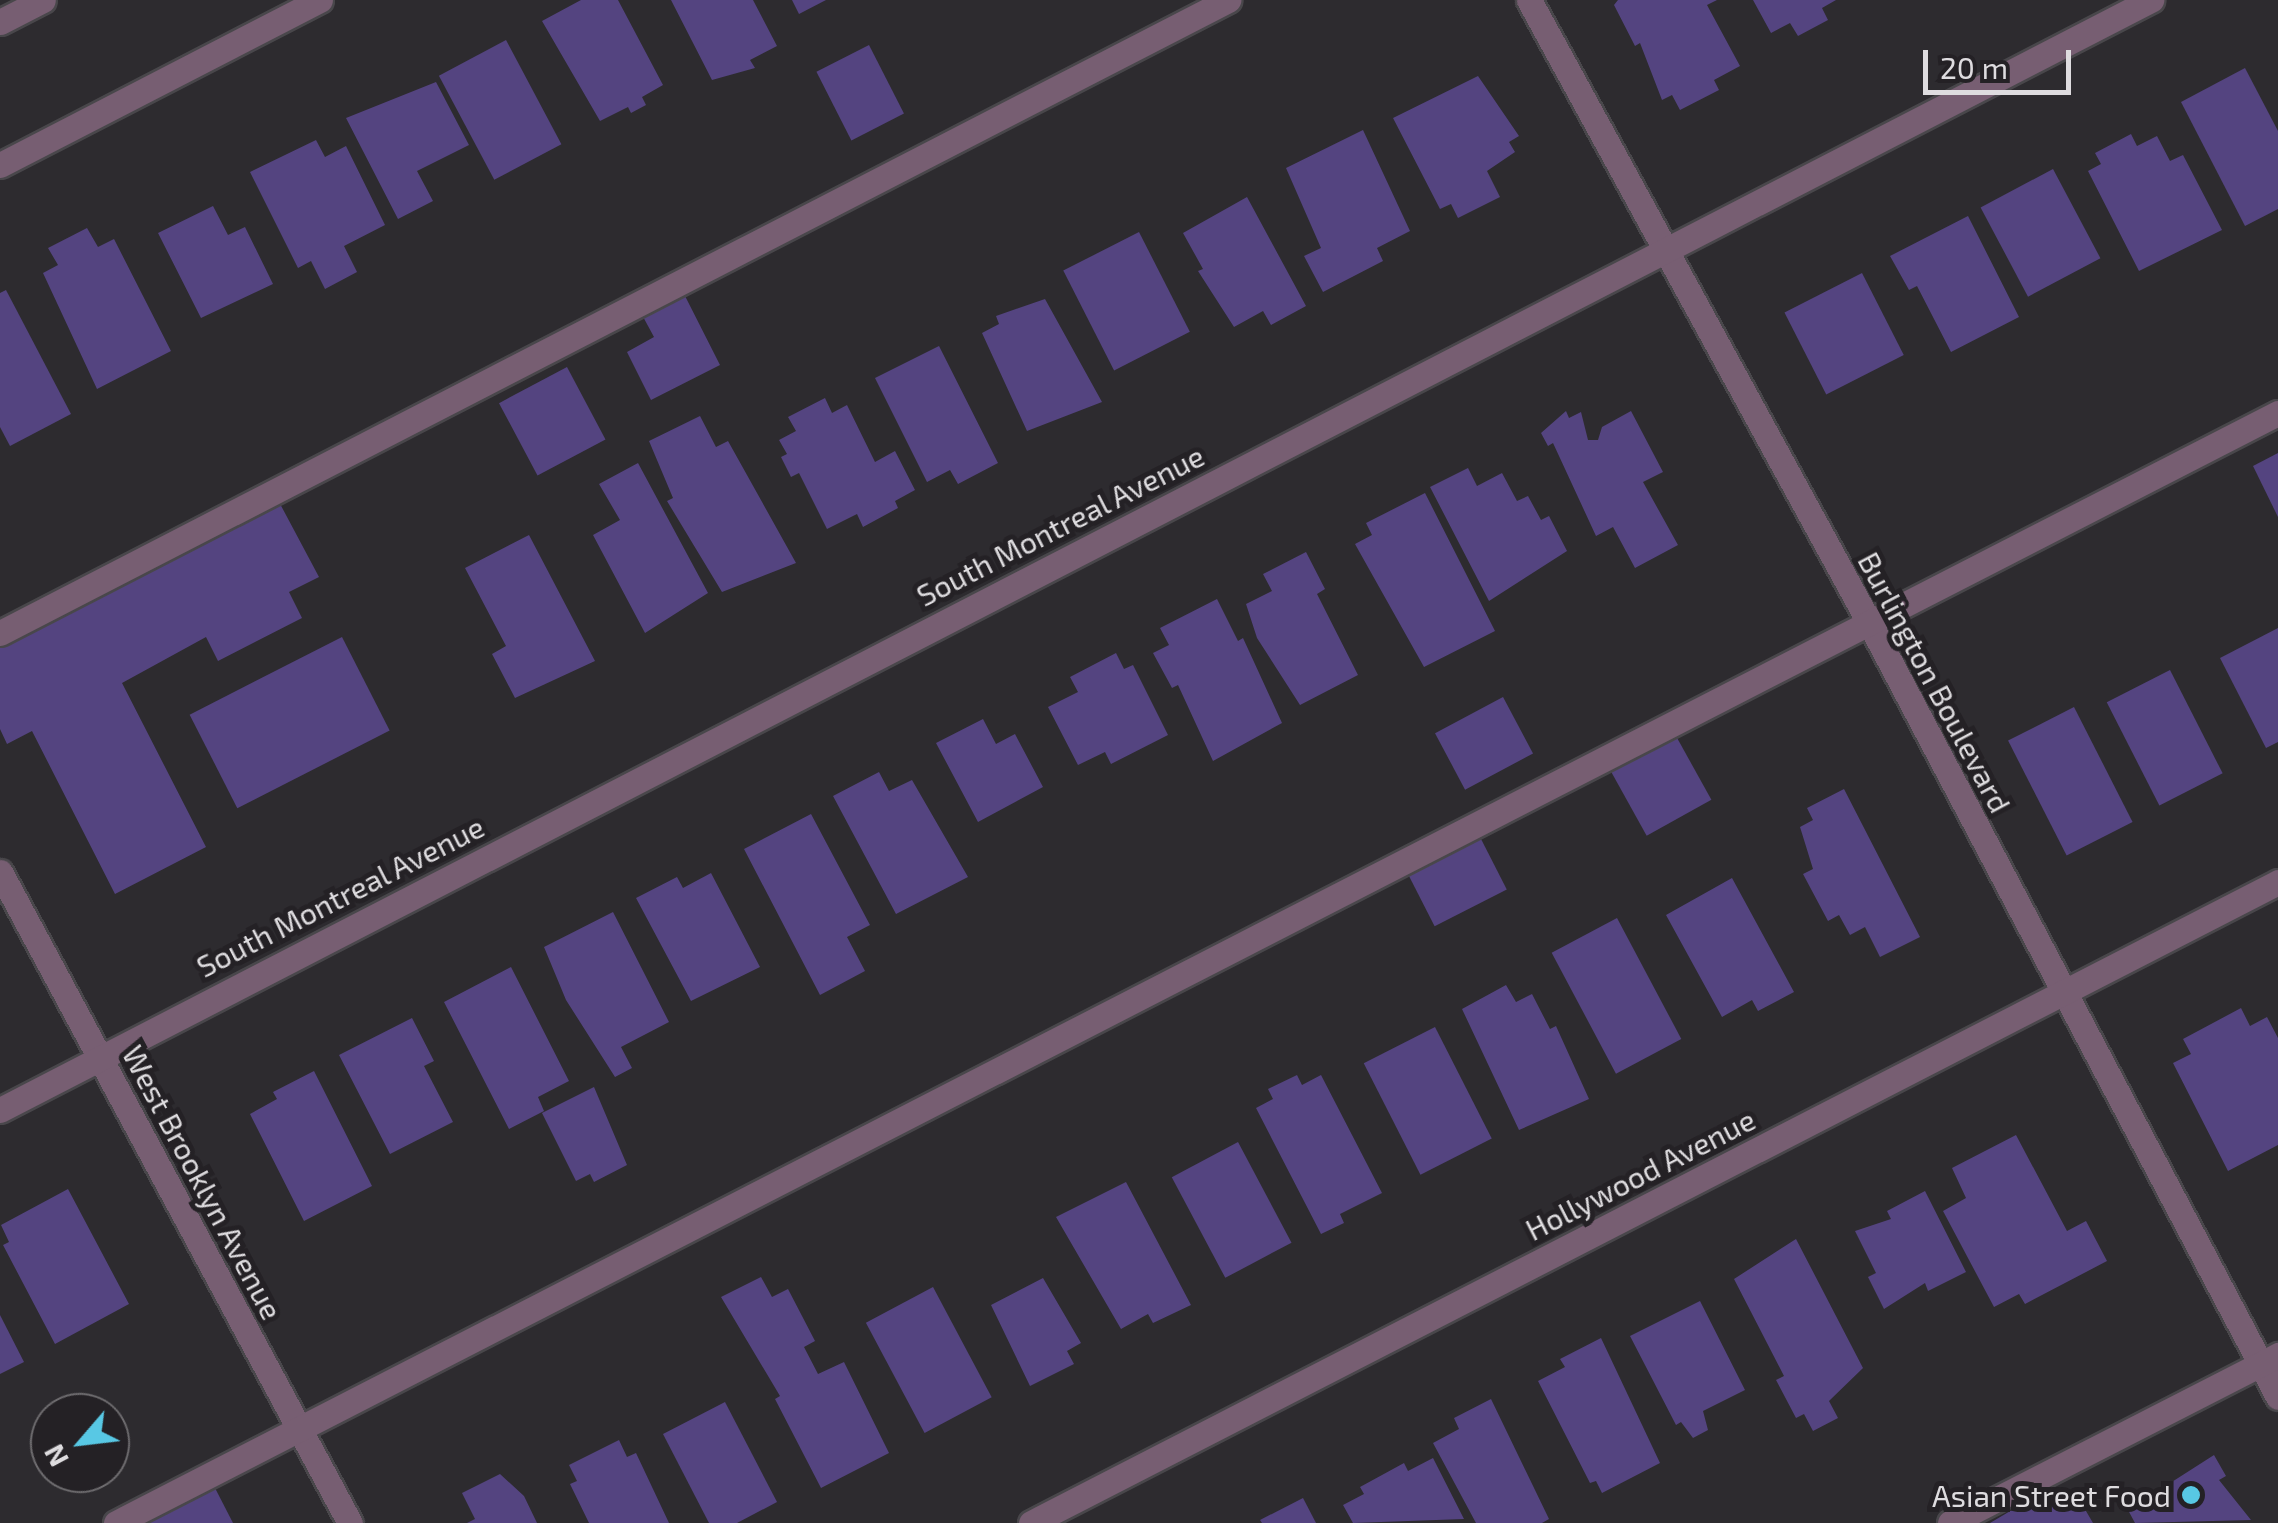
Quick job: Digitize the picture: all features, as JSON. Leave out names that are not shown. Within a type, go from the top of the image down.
[{"type":"street","points":[[0,22],[43,0]]},
{"type":"street","points":[[0,166],[320,0]]},
{"type":"street","points":[[0,633],[1228,0]]},
{"type":"street","name":"Burlington Boulevard","points":[[1529,0],[1870,624],[2062,994],[2269,1359],[2278,1397]]},
{"type":"street","name":"South Montreal Avenue","points":[[0,1110],[2151,0]]},
{"type":"street","points":[[116,1523],[2278,413]]},
{"type":"street","name":"West Brooklyn Avenue","points":[[0,872],[350,1523]]},
{"type":"street","name":"Hollywood Avenue","points":[[1031,1523],[2278,882]]},
{"type":"street","points":[[1950,1523],[2269,1359]]},
{"type":"building","points":[[581,0],[618,0],[663,85],[642,97],[646,105],[631,113],[628,107],[600,121],[542,21]]},
{"type":"building","points":[[671,0],[753,0],[777,46],[750,60],[755,68],[712,80]]},
{"type":"building","points":[[792,0],[826,0],[799,14]]},
{"type":"building","points":[[1618,0],[1717,0],[1707,5],[1740,66],[1714,80],[1719,90],[1680,110],[1672,95],[1662,100],[1640,43],[1635,46],[1614,5]]},
{"type":"building","points":[[1753,0],[1836,0],[1822,8],[1828,20],[1798,36],[1790,23],[1771,33]]},
{"type":"building","points":[[506,40],[561,144],[494,180],[439,76]]},
{"type":"building","points":[[869,45],[904,114],[851,140],[816,72]]},
{"type":"building","points":[[2245,68],[2278,131],[2278,209],[2245,226],[2181,102]]},
{"type":"building","points":[[1478,76],[1519,136],[1509,142],[1515,152],[1487,171],[1500,197],[1458,218],[1451,204],[1440,209],[1393,118]]},
{"type":"building","points":[[436,82],[469,145],[417,171],[433,201],[398,219],[346,118]]},
{"type":"building","points":[[1363,130],[1410,231],[1377,248],[1383,261],[1323,292],[1304,256],[1321,248],[1286,168]]},
{"type":"building","points":[[2131,134],[2137,146],[2157,136],[2170,161],[2183,155],[2222,230],[2139,271],[2088,171],[2101,164],[2095,153]]},
{"type":"building","points":[[316,140],[325,157],[346,146],[385,225],[344,246],[357,272],[325,289],[311,261],[298,268],[250,172]]},
{"type":"building","points":[[2053,169],[2100,258],[2028,297],[1981,207]]},
{"type":"building","points":[[1247,197],[1306,306],[1271,325],[1263,311],[1234,327],[1198,271],[1203,269],[1183,233]]},
{"type":"building","points":[[213,206],[228,235],[245,227],[273,284],[201,318],[158,233]]},
{"type":"building","points":[[1968,216],[2019,317],[1951,352],[1917,286],[1909,290],[1890,256]]},
{"type":"building","points":[[87,228],[98,247],[114,239],[171,351],[97,389],[43,273],[58,265],[48,248]]},
{"type":"building","points":[[1139,232],[1190,332],[1114,370],[1063,271]]},
{"type":"building","points":[[1862,273],[1904,355],[1826,394],[1784,312]]},
{"type":"building","points":[[6,290],[71,414],[10,446],[0,427],[0,293]]},
{"type":"building","points":[[683,292],[720,365],[651,400],[627,352],[654,337],[641,313]]},
{"type":"building","points":[[1045,299],[1102,402],[1027,431],[982,333],[999,324],[996,316]]},
{"type":"building","points":[[939,346],[998,463],[958,484],[950,470],[927,482],[875,378]]},
{"type":"building","points":[[567,367],[605,439],[538,476],[499,403]]},
{"type":"building","points":[[825,398],[832,413],[847,405],[875,462],[895,451],[915,490],[895,501],[898,508],[863,527],[857,514],[827,529],[799,473],[791,477],[781,457],[787,454],[779,440],[796,431],[788,417]]},
{"type":"building","points":[[1566,411],[1569,418],[1581,412],[1588,440],[1598,440],[1602,427],[1631,411],[1663,472],[1643,482],[1678,545],[1635,568],[1613,527],[1596,536],[1553,443],[1548,446],[1541,433]]},
{"type":"building","points":[[700,416],[716,447],[728,441],[796,563],[722,592],[667,501],[673,498],[649,441]]},
{"type":"building","points":[[2278,453],[2278,517],[2253,466]]},
{"type":"building","points":[[638,463],[708,593],[645,633],[593,535],[620,520],[599,484]]},
{"type":"building","points":[[1468,468],[1477,486],[1502,473],[1517,501],[1528,496],[1541,520],[1549,516],[1567,551],[1489,601],[1430,487]]},
{"type":"building","points":[[1425,493],[1495,631],[1424,667],[1355,544],[1372,535],[1366,523]]},
{"type":"building","points":[[278,500],[319,577],[289,592],[302,618],[218,661],[206,637],[122,683],[206,847],[115,894],[32,731],[7,744],[0,729],[0,648]]},
{"type":"building","points":[[529,535],[595,661],[515,698],[492,654],[506,646],[465,568]]},
{"type":"building","points":[[1306,552],[1325,589],[1317,594],[1358,675],[1300,705],[1257,638],[1246,604],[1272,591],[1263,574]]},
{"type":"building","points":[[1217,599],[1238,641],[1243,638],[1282,723],[1213,761],[1178,685],[1172,688],[1153,653],[1169,645],[1160,628]]},
{"type":"building","points":[[2278,628],[2278,742],[2266,748],[2220,658]]},
{"type":"building","points":[[342,637],[390,731],[237,808],[190,715]]},
{"type":"building","points":[[1116,653],[1124,669],[1133,665],[1168,735],[1111,764],[1105,752],[1078,765],[1048,707],[1078,692],[1070,677]]},
{"type":"building","points":[[2170,670],[2223,773],[2159,806],[2107,702]]},
{"type":"building","points":[[1503,697],[1533,754],[1465,790],[1435,733]]},
{"type":"building","points":[[2074,707],[2133,822],[2067,856],[2008,741]]},
{"type":"building","points":[[983,719],[996,744],[1015,734],[1043,787],[978,822],[936,743]]},
{"type":"building","points":[[1676,736],[1711,800],[1647,836],[1611,772]]},
{"type":"building","points":[[879,772],[889,791],[912,780],[968,877],[896,914],[833,796]]},
{"type":"building","points":[[1844,789],[1920,937],[1880,957],[1865,927],[1850,935],[1839,915],[1828,921],[1803,874],[1813,869],[1800,827],[1813,820],[1807,808]]},
{"type":"building","points":[[811,814],[870,925],[847,937],[865,971],[820,995],[744,849]]},
{"type":"building","points":[[1480,837],[1507,890],[1435,926],[1408,874]]},
{"type":"building","points":[[711,873],[760,967],[691,1001],[636,898],[677,877],[683,888]]},
{"type":"building","points":[[1732,878],[1794,992],[1758,1011],[1752,1000],[1722,1017],[1666,915]]},
{"type":"building","points":[[613,912],[669,1022],[621,1047],[632,1068],[615,1077],[566,1000],[544,947]]},
{"type":"building","points":[[1617,918],[1681,1039],[1616,1074],[1552,953]]},
{"type":"building","points":[[511,967],[569,1081],[538,1097],[544,1111],[509,1129],[444,1002]]},
{"type":"building","points":[[1506,985],[1516,1002],[1532,994],[1550,1029],[1556,1026],[1589,1099],[1519,1130],[1462,1009]]},
{"type":"building","points":[[2241,1008],[2250,1026],[2267,1017],[2278,1038],[2278,1145],[2228,1171],[2173,1063],[2191,1054],[2183,1039]]},
{"type":"building","points":[[412,1018],[434,1061],[424,1066],[453,1122],[390,1154],[339,1055]]},
{"type":"building","points":[[1435,1027],[1492,1138],[1420,1175],[1364,1063]]},
{"type":"building","points":[[314,1071],[372,1186],[304,1221],[250,1114],[277,1099],[273,1092]]},
{"type":"building","points":[[1297,1075],[1302,1085],[1321,1075],[1382,1193],[1340,1214],[1344,1223],[1321,1234],[1256,1108],[1273,1099],[1268,1089]]},
{"type":"building","points":[[594,1087],[627,1165],[594,1182],[590,1174],[576,1181],[542,1113]]},
{"type":"building","points":[[2016,1135],[2067,1231],[2086,1221],[2107,1261],[2025,1304],[2019,1294],[1994,1307],[1943,1211],[1966,1198],[1952,1168]]},
{"type":"building","points":[[1238,1142],[1292,1243],[1225,1278],[1172,1177]]},
{"type":"building","points":[[1126,1182],[1191,1305],[1153,1323],[1148,1314],[1121,1329],[1056,1217]]},
{"type":"building","points":[[68,1189],[129,1304],[55,1344],[3,1245],[9,1242],[1,1225]]},
{"type":"building","points":[[1925,1191],[1966,1272],[1928,1291],[1925,1283],[1884,1309],[1868,1277],[1876,1273],[1855,1231],[1891,1219],[1887,1211]]},
{"type":"building","points":[[1796,1239],[1863,1368],[1829,1401],[1838,1418],[1813,1431],[1804,1414],[1796,1418],[1776,1380],[1784,1376],[1734,1279]]},
{"type":"building","points":[[761,1277],[772,1297],[788,1289],[815,1341],[804,1347],[818,1374],[844,1362],[889,1453],[821,1488],[775,1399],[780,1396],[721,1297]]},
{"type":"building","points":[[1043,1278],[1081,1343],[1067,1351],[1074,1364],[1030,1386],[991,1305]]},
{"type":"building","points":[[933,1287],[992,1397],[925,1433],[866,1323]]},
{"type":"building","points":[[1700,1301],[1745,1390],[1703,1411],[1708,1430],[1693,1438],[1681,1422],[1676,1425],[1630,1336]]},
{"type":"building","points":[[0,1315],[24,1362],[0,1374]]},
{"type":"building","points":[[1601,1338],[1660,1463],[1602,1493],[1596,1481],[1590,1483],[1538,1381],[1565,1367],[1560,1359]]},
{"type":"building","points":[[1491,1399],[1549,1519],[1542,1523],[1476,1523],[1433,1443],[1459,1429],[1454,1418]]},
{"type":"building","points":[[725,1402],[777,1502],[737,1523],[709,1523],[663,1434]]},
{"type":"building","points":[[619,1440],[627,1457],[636,1453],[669,1523],[589,1523],[570,1484],[577,1481],[569,1465]]},
{"type":"building","name":"Asian Street Food","points":[[2214,1455],[2226,1476],[2219,1480],[2251,1520],[2135,1523],[2128,1510]]},
{"type":"building","points":[[1433,1458],[1464,1519],[1353,1523],[1343,1505],[1364,1494],[1360,1487],[1404,1463],[1408,1471]]},
{"type":"building","points":[[500,1474],[524,1496],[537,1523],[467,1523],[475,1519],[462,1493]]},
{"type":"building","points":[[215,1488],[233,1523],[145,1523]]},
{"type":"building","points":[[2049,1488],[2062,1509],[2079,1499],[2093,1523],[1990,1523]]},
{"type":"building","points":[[1303,1498],[1316,1523],[1260,1520]]},
{"type":"place","name":"Asian Street Food","points":[[2191,1495]]}]
